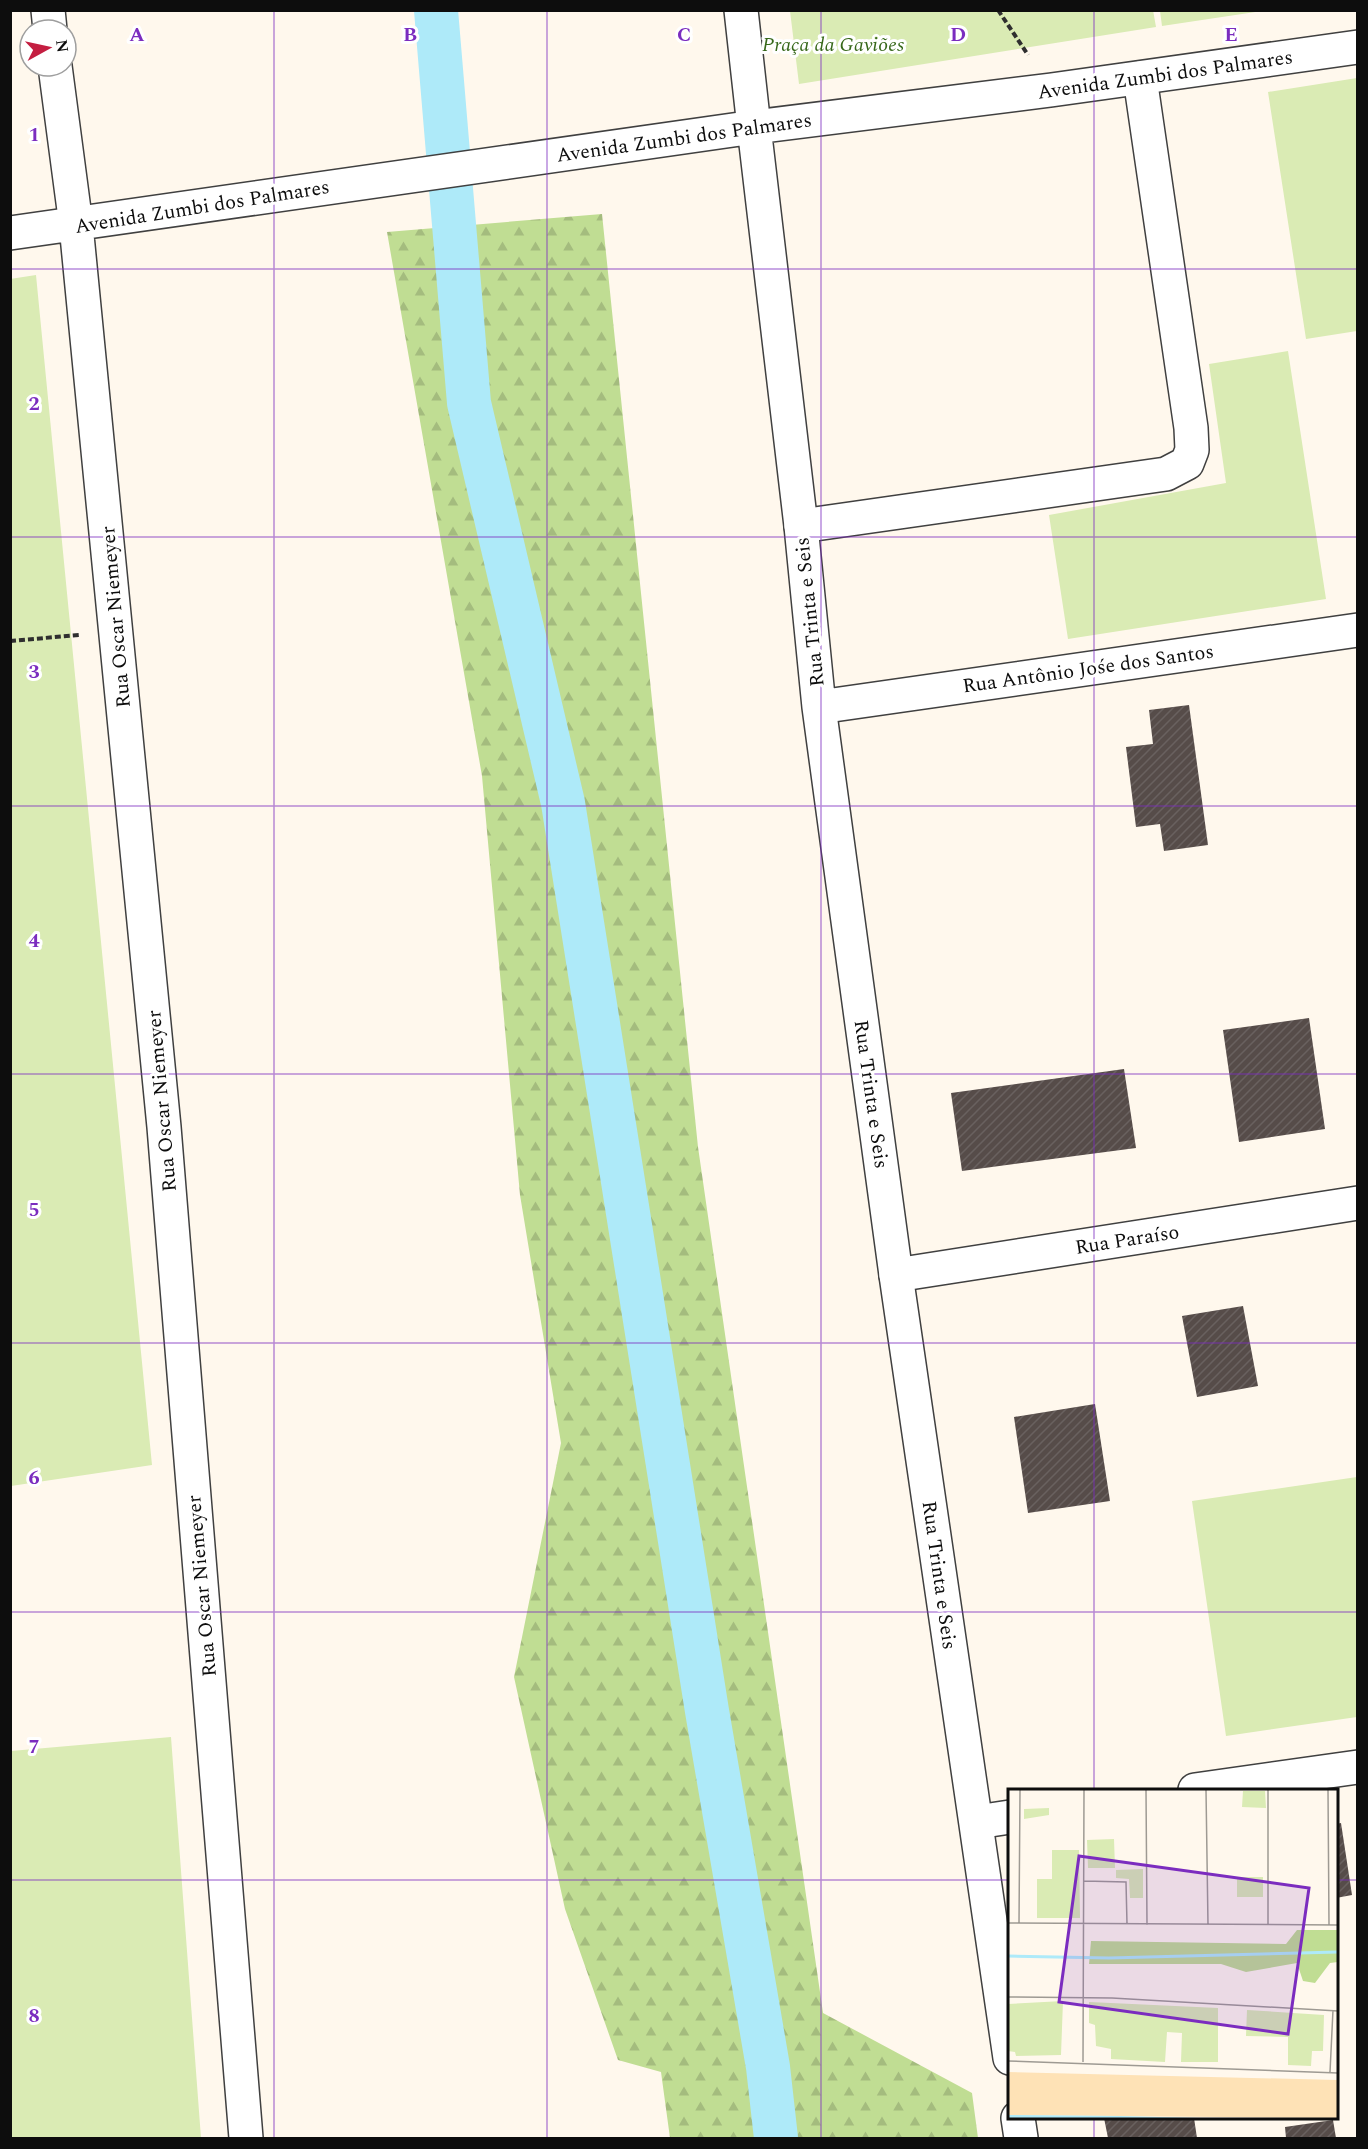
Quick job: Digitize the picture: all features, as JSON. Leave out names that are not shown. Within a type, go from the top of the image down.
[{"type":"street","name":"Rua Trinta e Seis","points":[[741,10],[801,526],[819,707],[896,1275],[1008,2044]]},
{"type":"street","name":"Avenida Zumbi dos Palmares","points":[[10,233],[391,177],[1358,47]]},
{"type":"street","name":"Rua Oscar Niemeyer","points":[[57,78],[76,225],[164,1127],[246,2139]]},
{"type":"street","points":[[801,526],[1166,474],[1187,463],[1192,450],[1191,428],[1140,78]]},
{"type":"street","name":"Rua Antônio Jośe dos Santos","points":[[819,707],[1358,630]]},
{"type":"street","name":"Rua Paraíso","points":[[896,1275],[1358,1203]]},
{"type":"street","points":[[1209,1789],[1358,1767]]},
{"type":"street","points":[[977,1822],[1008,1817]]},
{"type":"street","points":[[1018,2119],[1021,2139]]},
{"type":"path","points":[[998,10],[1051,90]]},
{"type":"path","points":[[10,641],[116,631]]},
{"type":"green space","name":"Praça da Gaviões","points":[[1153,10],[1156,27],[799,84],[790,11]]},
{"type":"green space","points":[[1160,10],[1262,11],[1162,26]]},
{"type":"green space","points":[[1357,78],[1357,331],[1306,339],[1268,92]]},
{"type":"green space","points":[[602,214],[698,1147],[823,2013],[972,2093],[978,2138],[670,2138],[661,2072],[618,2060],[565,1909],[514,1677],[561,1443],[520,1195],[482,776],[387,232]]},
{"type":"green space","points":[[36,275],[152,1465],[11,1486],[10,279]]},
{"type":"green space","points":[[1288,351],[1326,599],[1068,639],[1049,515],[1226,483],[1209,364]]},
{"type":"green space","points":[[1357,1477],[1357,1717],[1226,1736],[1192,1501]]},
{"type":"green space","points":[[171,1737],[201,2138],[11,2138],[11,1751]]},
{"type":"building","points":[[1189,705],[1208,845],[1164,851],[1160,824],[1136,827],[1126,747],[1153,744],[1149,710]]},
{"type":"building","points":[[1309,1018],[1325,1129],[1239,1142],[1223,1030]]},
{"type":"building","points":[[1124,1069],[1136,1148],[962,1171],[951,1093]]},
{"type":"building","points":[[1243,1306],[1258,1386],[1197,1397],[1182,1316]]},
{"type":"building","points":[[1095,1404],[1110,1501],[1028,1513],[1014,1417]]},
{"type":"building","points":[[1341,1823],[1352,1895],[1338,1898],[1338,1824]]},
{"type":"building","points":[[1104,2119],[1194,2119],[1197,2138],[1108,2138]]},
{"type":"building","points":[[1333,2120],[1336,2138],[1286,2138],[1285,2127]]},
{"type":"waterway","points":[[436,10],[469,403],[563,803],[707,1711],[768,2067],[776,2138]]}]
